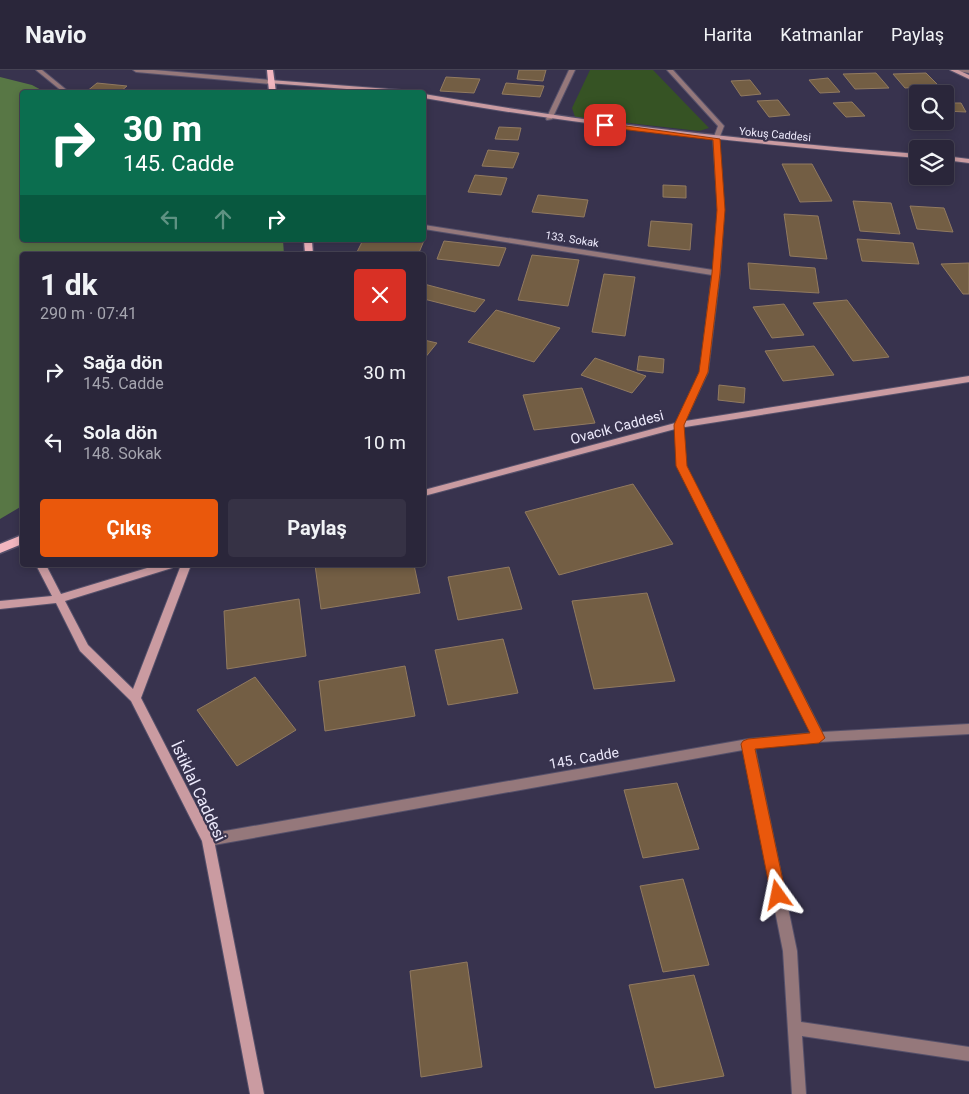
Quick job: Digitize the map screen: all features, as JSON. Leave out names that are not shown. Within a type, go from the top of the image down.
[{"type":"main road","points":[[270,70],[272,90]]},
{"type":"main road","points":[[0,549],[20,540]]},
{"type":"street","points":[[39,70],[64,90]]},
{"type":"street","points":[[136,70],[376,90]]},
{"type":"street","points":[[549,119],[572,70]]},
{"type":"street","points":[[670,70],[721,126],[716,139],[721,210],[716,273],[704,372],[679,425],[682,466],[819,738]]},
{"type":"street","points":[[954,70],[969,71]]},
{"type":"street","points":[[954,70],[969,77]]},
{"type":"street","name":"Yokuş Caddesi","points":[[426,96],[549,119],[716,139],[909,155]]},
{"type":"street","points":[[954,159],[969,161]]},
{"type":"street","name":"133. Sokak","points":[[426,228],[716,273]]},
{"type":"street","name":"Ovacık Caddesi","points":[[426,492],[679,425],[969,379]]},
{"type":"street","name":"İstiklal Caddesi","points":[[41,567],[84,648],[135,698],[208,840],[257,1094]]},
{"type":"street","points":[[0,605],[57,599],[162,567]]},
{"type":"street","points":[[135,698],[185,567]]},
{"type":"street","name":"145. Cadde","points":[[208,840],[748,744],[969,729]]},
{"type":"street","points":[[748,744],[790,951],[799,1094]]},
{"type":"street","points":[[795,1028],[969,1054]]},
{"type":"green space","points":[[590,70],[653,70],[709,128],[699,131],[575,117],[572,108]]},
{"type":"green space","points":[[0,77],[32,85],[41,90],[20,90],[20,242],[283,242],[284,252],[20,252],[20,507],[0,519]]},
{"type":"building","points":[[519,70],[546,70],[543,81],[517,79]]},
{"type":"building","points":[[876,73],[889,88],[855,89],[843,74]]},
{"type":"building","points":[[926,73],[938,85],[909,85],[909,88],[905,88],[893,74]]},
{"type":"building","points":[[446,77],[480,79],[474,93],[440,91]]},
{"type":"building","points":[[828,78],[840,92],[820,93],[809,80]]},
{"type":"building","points":[[750,80],[761,94],[741,96],[731,81]]},
{"type":"building","points":[[97,83],[127,86],[122,90],[88,90]]},
{"type":"building","points":[[506,83],[544,86],[540,97],[502,94]]},
{"type":"building","points":[[778,100],[790,115],[769,117],[757,101]]},
{"type":"building","points":[[852,102],[865,116],[846,117],[833,103]]},
{"type":"building","points":[[954,103],[961,103],[966,112],[954,111]]},
{"type":"building","points":[[499,127],[521,128],[518,140],[495,139]]},
{"type":"building","points":[[488,150],[519,153],[513,168],[482,166]]},
{"type":"building","points":[[782,164],[812,164],[832,201],[800,202]]},
{"type":"building","points":[[475,175],[507,178],[501,195],[468,192]]},
{"type":"building","points":[[663,185],[686,186],[686,198],[663,197]]},
{"type":"building","points":[[538,195],[588,200],[584,217],[532,212]]},
{"type":"building","points":[[853,201],[891,203],[900,234],[860,231]]},
{"type":"building","points":[[910,206],[944,208],[953,232],[917,229]]},
{"type":"building","points":[[784,214],[818,216],[827,259],[790,256]]},
{"type":"building","points":[[651,221],[692,224],[690,250],[648,246]]},
{"type":"building","points":[[857,239],[913,243],[919,264],[862,261]]},
{"type":"building","points":[[444,241],[506,248],[499,266],[437,259]]},
{"type":"building","points":[[362,242],[423,242],[419,252],[357,252]]},
{"type":"building","points":[[532,255],[579,260],[568,306],[518,300]]},
{"type":"building","points":[[748,263],[815,268],[819,293],[750,289]]},
{"type":"building","points":[[969,263],[969,294],[963,294],[941,264]]},
{"type":"building","points":[[604,274],[635,277],[625,336],[592,332]]},
{"type":"building","points":[[426,285],[485,300],[475,312],[426,300]]},
{"type":"building","points":[[847,300],[889,357],[853,361],[813,303]]},
{"type":"building","points":[[784,304],[804,335],[772,338],[753,307]]},
{"type":"building","points":[[496,310],[560,328],[534,362],[468,342]]},
{"type":"building","points":[[426,340],[437,343],[426,357]]},
{"type":"building","points":[[814,346],[834,375],[783,381],[765,351]]},
{"type":"building","points":[[639,356],[664,359],[663,373],[637,370]]},
{"type":"building","points":[[595,358],[646,376],[632,393],[581,375]]},
{"type":"building","points":[[719,385],[745,388],[744,403],[718,400]]},
{"type":"building","points":[[582,388],[595,423],[534,430],[523,395]]},
{"type":"building","points":[[633,484],[673,544],[559,575],[525,512]]},
{"type":"building","points":[[315,567],[414,567],[420,593],[321,609]]},
{"type":"building","points":[[509,567],[522,609],[458,620],[448,577]]},
{"type":"building","points":[[647,593],[675,681],[594,689],[572,601]]},
{"type":"building","points":[[299,599],[306,656],[227,669],[224,611]]},
{"type":"building","points":[[503,639],[518,693],[448,705],[435,650]]},
{"type":"building","points":[[405,666],[415,716],[325,731],[319,681]]},
{"type":"building","points":[[255,677],[296,730],[237,766],[197,710]]},
{"type":"building","points":[[677,783],[699,849],[643,858],[624,790]]},
{"type":"building","points":[[683,879],[709,965],[663,972],[640,886]]},
{"type":"building","points":[[467,962],[482,1067],[421,1077],[410,971]]},
{"type":"building","points":[[694,975],[724,1076],[655,1088],[629,985]]},
{"type":"route","points":[[605,125],[716,139],[721,210],[716,273],[704,372],[679,425],[682,466],[819,738],[748,744],[778,895]]}]
